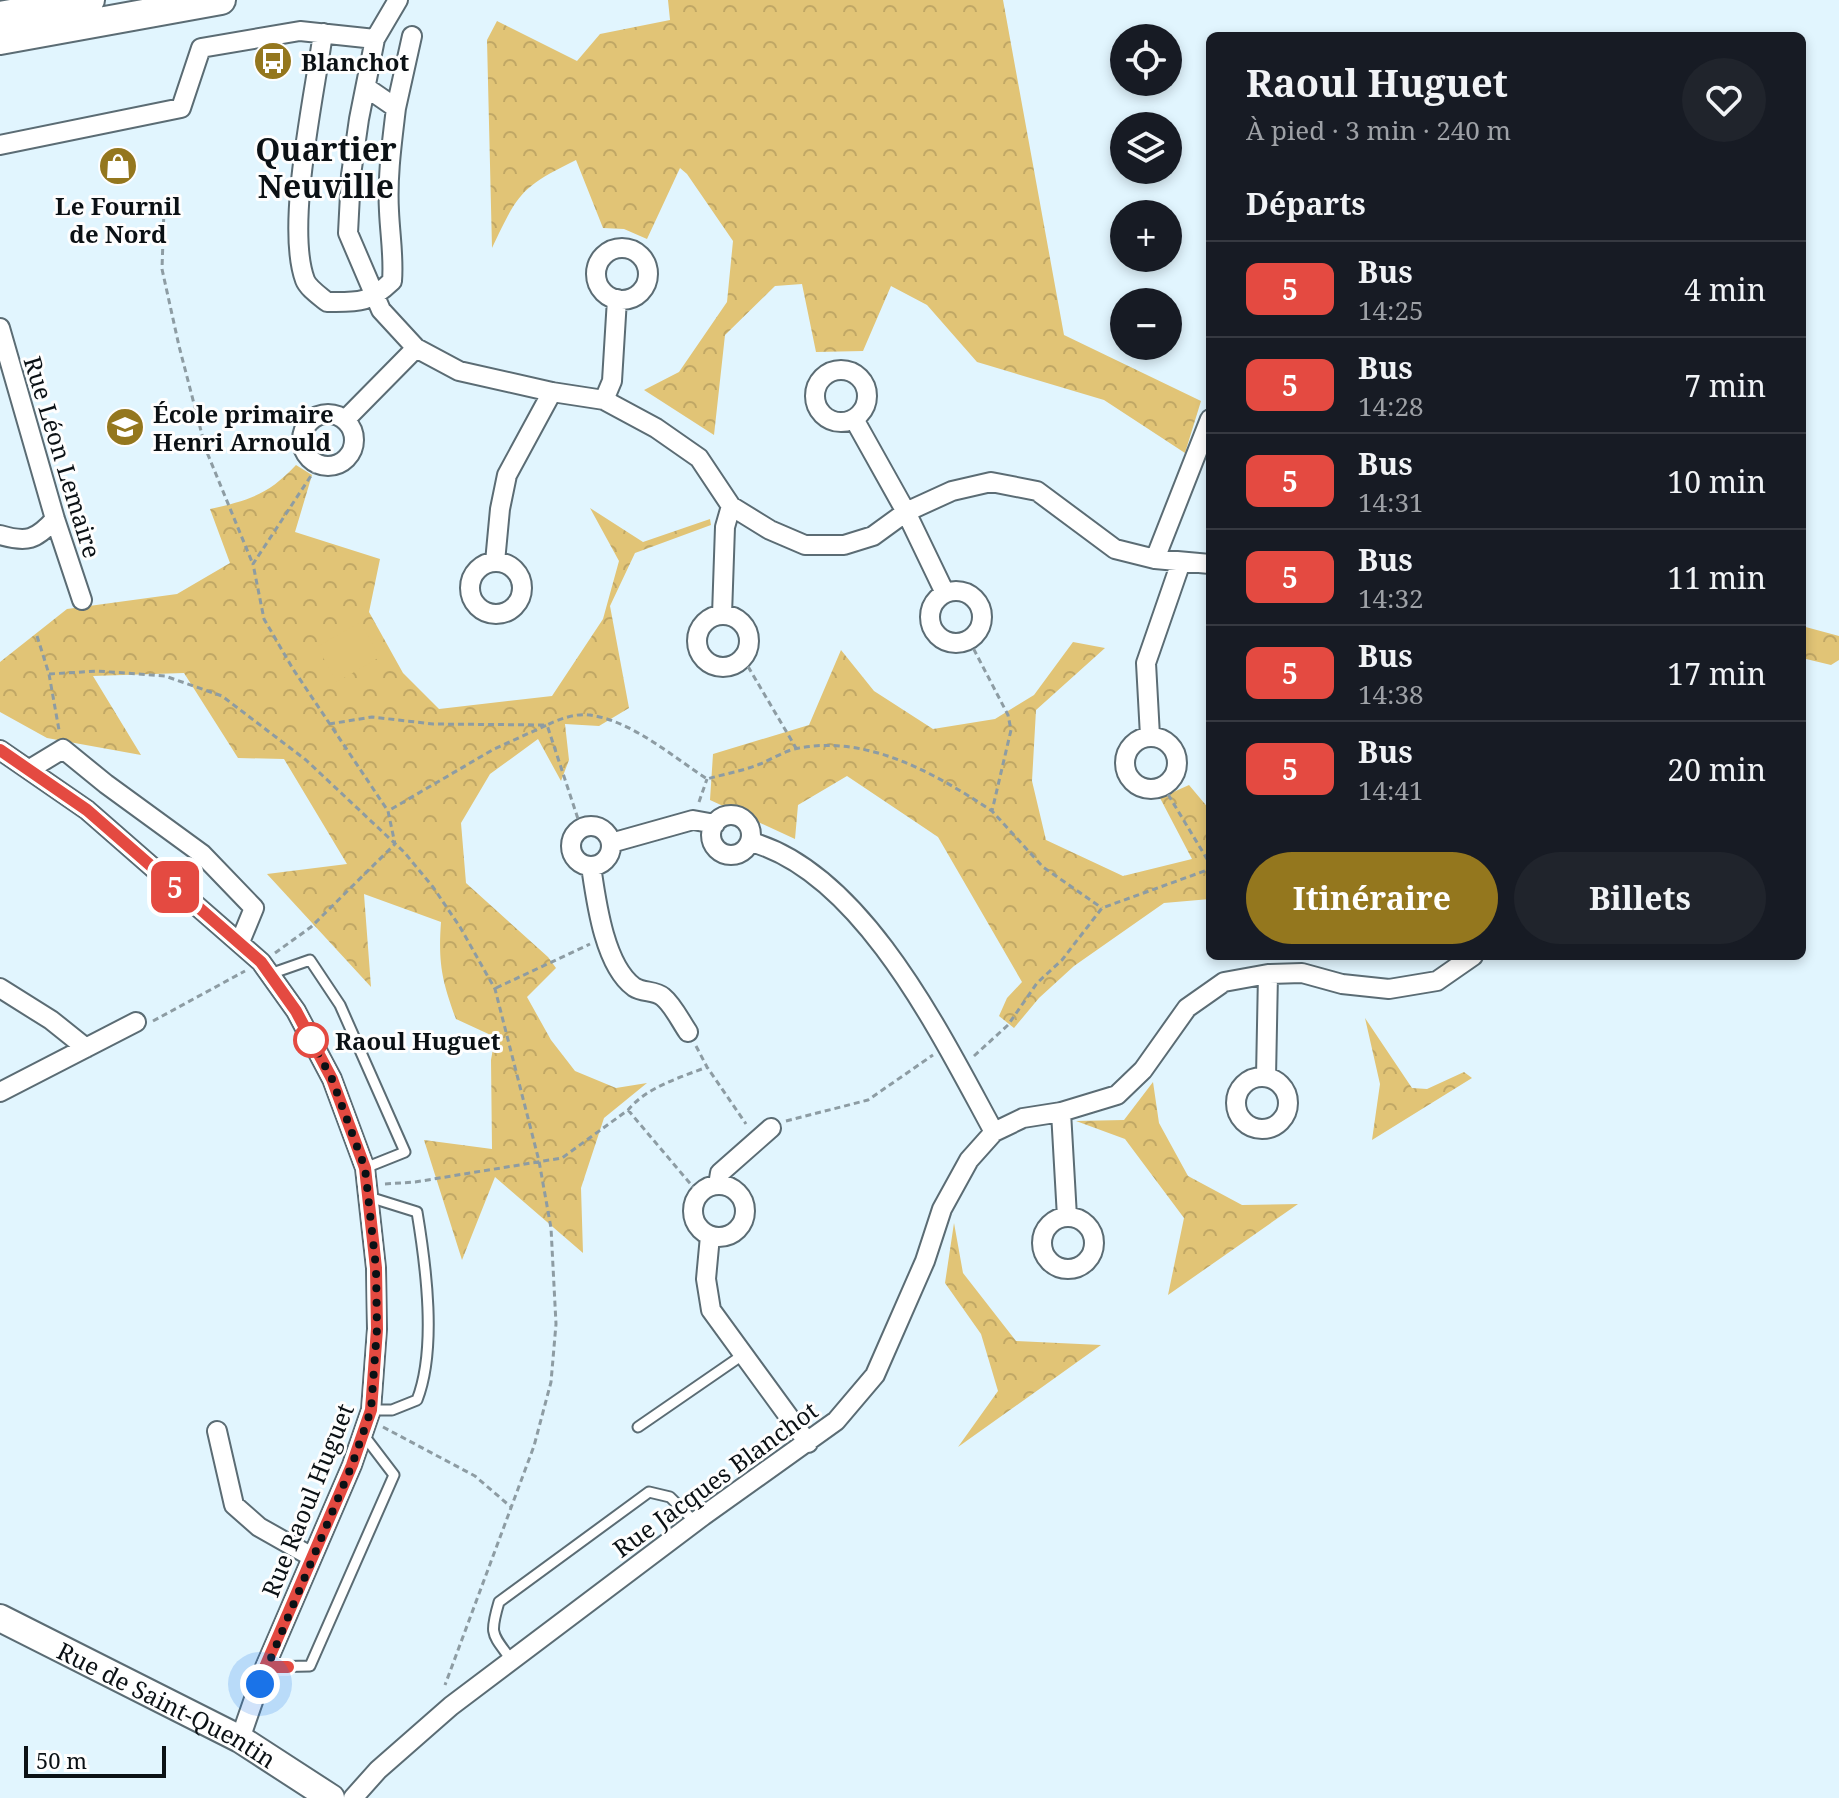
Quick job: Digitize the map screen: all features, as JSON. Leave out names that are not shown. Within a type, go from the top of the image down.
[{"type":"main road","points":[[0,16],[90,0]]},
{"type":"main road","points":[[0,40],[221,0]]},
{"type":"main road","name":"Rue de Saint-Quentin","points":[[0,1618],[240,1739],[331,1798]]},
{"type":"street","points":[[398,0],[375,39],[351,175],[348,233],[381,310],[416,348],[459,371],[604,400],[656,428],[699,458],[731,506],[770,530],[805,545],[844,545],[873,536],[906,512],[952,491],[991,482],[1037,491],[1115,549],[1155,559],[1206,564]]},
{"type":"street","points":[[0,145],[181,108],[201,48],[300,31],[375,39]]},
{"type":"street","points":[[323,33],[303,169],[299,238],[306,282],[327,302],[351,302],[376,297],[392,281],[394,258],[388,210],[389,167],[396,108],[412,36]]},
{"type":"street","points":[[367,88],[396,108]]},
{"type":"street","points":[[604,400],[612,381],[617,299]]},
{"type":"street","name":"Rue Léon Lemaire","points":[[1,336],[82,600]]},
{"type":"street","points":[[345,420],[416,348]]},
{"type":"street","points":[[495,562],[507,475],[552,392]]},
{"type":"street","points":[[330,414],[345,420],[354,436],[350,454],[336,465],[318,465],[311,461],[302,447],[301,439],[307,423],[330,414]]},
{"type":"street","points":[[854,419],[906,512],[945,593]]},
{"type":"street","points":[[1155,559],[1206,429]]},
{"type":"street","points":[[722,615],[725,527],[731,506]]},
{"type":"street","points":[[0,533],[23,540],[39,536],[55,519]]},
{"type":"street","points":[[1150,736],[1146,663],[1181,562]]},
{"type":"street","points":[[962,591],[977,600],[983,617],[976,634],[969,640],[961,643],[945,641],[933,629],[930,612],[933,604],[945,593],[962,591]]},
{"type":"street","points":[[722,615],[738,620],[748,634],[749,642],[743,658],[728,667],[711,665],[699,653],[697,636],[700,628],[713,616],[722,615]]},
{"type":"street","points":[[1150,736],[1166,741],[1176,756],[1175,773],[1163,786],[1155,789],[1138,786],[1131,781],[1124,765],[1128,749],[1141,738],[1150,736]]},
{"type":"street","points":[[30,769],[63,749],[202,854],[254,908],[240,942]]},
{"type":"street","name":"Rue Raoul Huguet","points":[[0,750],[87,810],[240,942],[270,974],[296,1011],[332,1079],[367,1184],[376,1268],[377,1329],[367,1421],[352,1465],[265,1667],[240,1739]]},
{"type":"street","points":[[725,816],[738,816],[751,829],[751,842],[742,852],[722,853],[711,837],[715,824],[725,816]]},
{"type":"street","points":[[611,843],[693,820],[715,824]]},
{"type":"street","points":[[594,825],[605,831],[611,843],[611,850],[604,861],[591,866],[578,862],[571,851],[572,838],[581,828],[594,825]]},
{"type":"street","points":[[751,842],[767,846],[810,873],[851,908],[886,950],[947,1046],[994,1132]]},
{"type":"street","points":[[591,866],[598,915],[622,973],[632,985],[663,997],[688,1032]]},
{"type":"street","name":"Rue Jacques Blanchot","points":[[353,1798],[378,1770],[432,1723],[695,1522],[836,1421],[875,1375],[925,1261],[942,1209],[969,1160],[994,1132],[1023,1118],[1061,1112],[1117,1095],[1143,1070],[1187,1008],[1224,982],[1268,974],[1302,973],[1342,984],[1389,989],[1437,981],[1467,960]]},
{"type":"street","points":[[1266,1077],[1268,974]]},
{"type":"street","points":[[0,988],[51,1020],[86,1048]]},
{"type":"street","points":[[0,1092],[136,1022]]},
{"type":"street","points":[[1061,1112],[1067,1217]]},
{"type":"street","points":[[718,1185],[720,1173],[764,1134]]},
{"type":"street","points":[[718,1185],[734,1190],[746,1211],[744,1220],[734,1233],[726,1237],[710,1236],[697,1226],[693,1218],[694,1201],[699,1194],[718,1185]]},
{"type":"street","points":[[710,1236],[706,1279],[711,1310],[808,1443]]},
{"type":"street","points":[[217,1431],[234,1505],[259,1527],[312,1557]]},
{"type":"lane","points":[[265,1667],[310,1666],[394,1475],[367,1421],[417,1400],[423,1385],[427,1335],[426,1271],[417,1212],[367,1184],[405,1152],[340,1005],[310,960],[270,974]]},
{"type":"lane","points":[[638,1427],[744,1354]]},
{"type":"lane","points":[[512,1661],[492,1634],[499,1602],[649,1492],[670,1497],[695,1522]]},
{"type":"path","points":[[164,209],[162,269],[179,346],[206,450],[253,564],[264,619],[388,811],[395,844]]},
{"type":"path","points":[[253,564],[318,465]]},
{"type":"path","points":[[37,636],[49,674],[63,749]]},
{"type":"path","points":[[969,640],[1008,715],[1011,730],[992,811]]},
{"type":"path","points":[[743,658],[796,748]]},
{"type":"path","points":[[49,674],[97,671],[165,676],[222,696],[306,760],[395,844],[442,900],[495,989],[539,1161],[551,1228],[556,1324],[551,1382],[534,1446],[432,1723]]},
{"type":"path","points":[[388,811],[494,749],[560,719],[587,714],[618,724],[707,779],[756,765],[796,748],[835,744],[870,751],[915,766],[957,788],[992,811],[1043,867],[1102,908]]},
{"type":"path","points":[[329,724],[372,717],[433,724],[547,725]]},
{"type":"path","points":[[547,725],[581,828]]},
{"type":"path","points":[[693,820],[707,779]]},
{"type":"path","points":[[1163,786],[1206,860]]},
{"type":"path","points":[[959,1067],[1008,1025],[1037,983],[1062,960],[1102,908],[1206,869]]},
{"type":"path","points":[[495,989],[605,938]]},
{"type":"path","points":[[688,1032],[707,1067],[764,1134],[793,1118],[850,1107],[868,1100],[947,1046]]},
{"type":"path","points":[[367,1184],[415,1182],[562,1158],[628,1110],[636,1100],[662,1085],[707,1067]]},
{"type":"path","points":[[628,1110],[699,1194]]},
{"type":"path","points":[[367,1421],[392,1430],[475,1476],[511,1507]]},
{"type":"green space","points":[[668,0],[1003,0],[1064,335],[1110,357],[1110,360],[1116,360],[1201,401],[1185,453],[1104,400],[977,362],[927,305],[891,286],[863,351],[816,352],[802,284],[775,286],[725,335],[714,435],[644,390],[679,372],[727,302],[733,241],[680,168],[647,239],[624,229],[603,228],[576,160],[543,177],[523,194],[508,215],[492,248],[487,40],[497,21],[577,61],[600,34],[670,20]]},
{"type":"green space","points":[[296,465],[312,475],[295,532],[380,559],[369,612],[403,673],[439,709],[552,696],[603,619],[619,561],[590,508],[643,542],[710,519],[711,525],[635,553],[610,606],[629,708],[599,726],[565,724],[569,760],[561,781],[538,739],[490,774],[461,823],[466,883],[548,957],[556,968],[527,997],[551,1040],[575,1071],[616,1088],[647,1083],[604,1118],[581,1188],[583,1253],[495,1177],[462,1260],[424,1140],[492,1149],[491,1060],[495,1037],[456,1019],[442,972],[441,922],[364,894],[371,987],[267,874],[347,864],[284,759],[238,758],[184,673],[93,676],[141,755],[47,738],[0,712],[0,662],[67,609],[177,594],[230,563],[210,509],[236,503],[267,490]]},
{"type":"green space","points":[[360,622],[380,657],[337,682],[317,647]]},
{"type":"green space","points":[[1806,627],[1839,636],[1839,660],[1831,665],[1806,659]]},
{"type":"green space","points":[[1073,642],[1105,648],[1036,710],[1032,781],[1046,840],[1123,876],[1192,859],[1160,798],[1189,785],[1206,805],[1206,899],[1164,903],[1074,966],[1039,998],[1014,1028],[999,1016],[1007,998],[1022,982],[938,837],[847,776],[798,805],[795,839],[710,800],[713,754],[809,725],[841,650],[874,691],[933,729],[995,719],[1034,695]]},
{"type":"green space","points":[[1365,1018],[1412,1088],[1427,1089],[1464,1072],[1472,1078],[1372,1140],[1380,1084]]},
{"type":"green space","points":[[1153,1082],[1159,1123],[1188,1176],[1242,1205],[1298,1204],[1168,1295],[1184,1218],[1125,1139],[1076,1121],[1124,1120]]},
{"type":"green space","points":[[954,1223],[963,1273],[1016,1341],[1101,1345],[958,1447],[998,1391],[981,1334],[945,1283]]},
{"type":"bus line","name":"5","points":[[0,750],[87,810],[261,962],[296,1011],[332,1079],[365,1168],[376,1268],[377,1329],[371,1410],[352,1465],[265,1667],[288,1667]]},
{"type":"place","name":"Blanchot","points":[[273,61]]},
{"type":"place","name":"Le Fournil de Nord","points":[[118,166]]},
{"type":"place","name":"École primaire Henri Arnould","points":[[125,427]]},
{"type":"place","name":"Raoul Huguet","points":[[311,1040]]},
{"type":"district","name":"Quartier Neuville","points":[[326,166]]},
{"type":"route","points":[[260,1684],[352,1465],[371,1410],[377,1329],[376,1268],[365,1168],[332,1079],[311,1040]]}]
